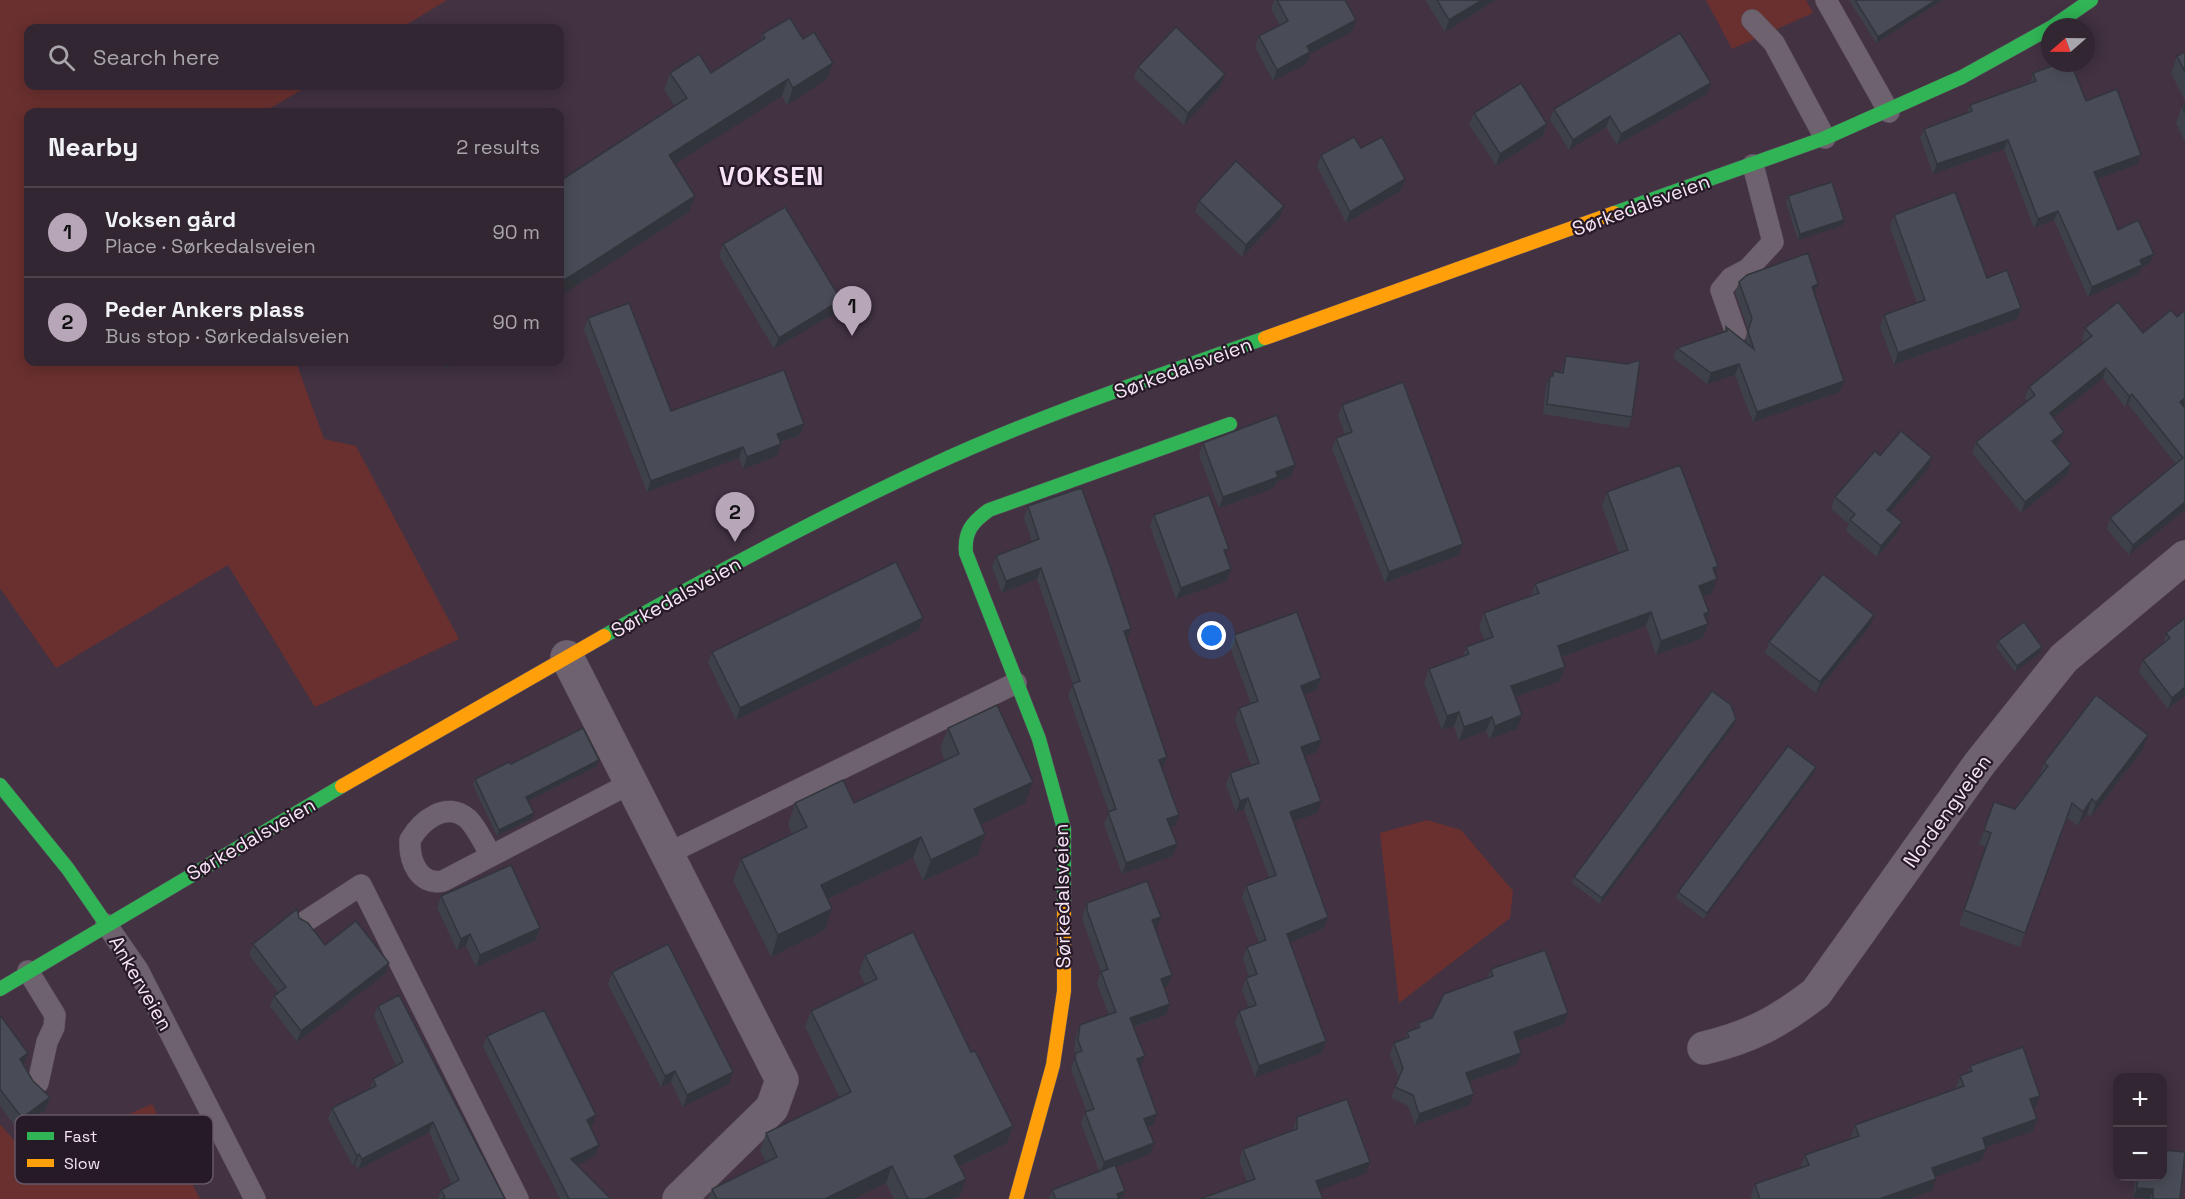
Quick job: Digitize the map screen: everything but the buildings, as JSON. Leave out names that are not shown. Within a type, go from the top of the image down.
[{"type":"main road","name":"Sørkedalsveien","points":[[2065,18],[2091,0]]},
{"type":"main road","name":"Sørkedalsveien","points":[[0,988],[106,924],[567,657],[793,533],[972,448],[1123,389],[1826,138],[1889,112],[2006,55],[2041,34]]},
{"type":"main road","name":"Sørkedalsveien","points":[[1016,1199],[1053,1065],[1064,992],[1064,829],[1038,739],[966,553],[964,537],[973,520],[989,510],[1230,424]]},
{"type":"main road","name":"Ankerveien","points":[[0,785],[68,869],[106,924]]},
{"type":"street","name":"Nordengveien","points":[[1704,1048],[1760,1031],[1783,1018],[1815,993],[1980,763],[2064,658],[2185,557]]},
{"type":"street","points":[[567,657],[782,1080],[772,1108],[679,1199]]},
{"type":"lane","points":[[1826,0],[1889,112]]},
{"type":"lane","points":[[1752,20],[1774,43],[1826,138]]},
{"type":"lane","points":[[1736,333],[1721,290],[1731,278],[1748,269],[1773,242],[1753,165]]},
{"type":"lane","points":[[667,854],[1016,683]]},
{"type":"lane","points":[[491,855],[631,783]]},
{"type":"lane","points":[[306,921],[361,885],[518,1199]]},
{"type":"lane","name":"Ankerveien","points":[[106,924],[138,970],[212,1115]]},
{"type":"lane","points":[[28,971],[55,1015],[54,1027],[47,1042],[38,1083]]},
{"type":"lane","name":"Ankerveien","points":[[213,1117],[255,1199]]},
{"type":"shaded area","points":[[0,0],[447,0],[408,24],[24,24],[24,90],[301,90],[271,108],[24,108],[24,366],[297,366],[324,439],[356,446],[459,639],[315,707],[228,565],[56,668],[0,588]]},
{"type":"shaded area","points":[[1706,0],[1806,0],[1813,13],[1732,49]]},
{"type":"shaded area","points":[[1427,820],[1461,830],[1513,891],[1510,918],[1399,1003],[1380,833]]},
{"type":"shaded area","points":[[152,1104],[158,1115],[127,1115]]},
{"type":"shaded area","points":[[0,1124],[15,1142],[15,1184],[192,1184],[200,1199],[0,1199]]},
{"type":"traffic: fast","points":[[2065,18],[2091,0]]},
{"type":"traffic: fast","points":[[1614,213],[1825,138],[1962,77],[2041,33]]},
{"type":"traffic: fast","points":[[604,636],[765,548],[930,466],[1054,414],[1265,338]]},
{"type":"traffic: fast","points":[[1064,910],[1064,829],[1039,739],[966,553],[968,533],[974,523],[989,510],[1230,424]]},
{"type":"traffic: fast","points":[[0,785],[68,869],[106,924]]},
{"type":"traffic: fast","points":[[0,989],[342,786]]},
{"type":"traffic: slow","points":[[1265,338],[1614,213]]},
{"type":"traffic: slow","points":[[342,786],[604,636]]},
{"type":"traffic: slow","points":[[1016,1199],[1053,1065],[1064,991],[1064,910]]},
{"type":"place","name":"Voksen gård","points":[[852,336]]},
{"type":"place","name":"Peder Ankers plass","points":[[735,542]]},
{"type":"district","name":"VOKSEN","points":[[772,176]]}]
